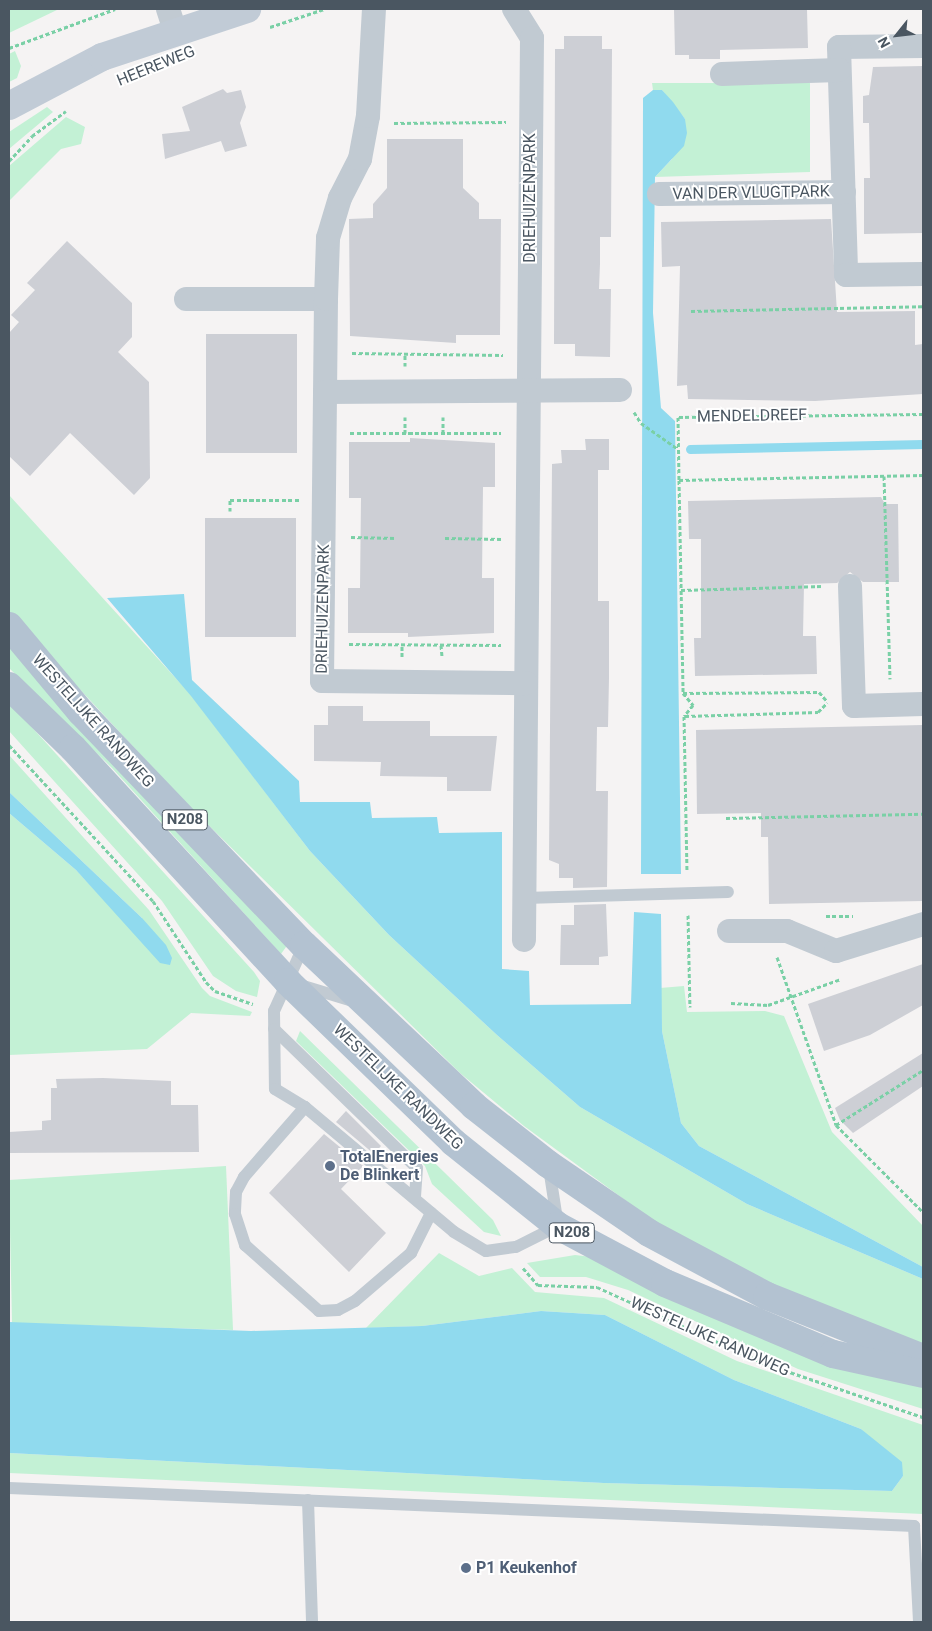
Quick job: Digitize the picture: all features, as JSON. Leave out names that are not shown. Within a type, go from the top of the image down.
[{"type":"main road","name":"HEEREWEG","points":[[9,106],[72,70],[172,21],[256,19]]},
{"type":"main road","name":"WESTELIJKE RANDWEG","points":[[9,626],[81,712],[304,945],[474,1106],[548,1164],[648,1233],[767,1296],[923,1358]]},
{"type":"main road","name":"WESTELIJKE RANDWEG","points":[[9,686],[74,748],[288,982],[453,1142],[558,1226],[665,1284],[833,1354],[923,1374]]},
{"type":"street","name":"DRIEHUIZENPARK","points":[[374,9],[366,123],[360,159],[340,198],[328,238],[322,681],[526,683]]},
{"type":"street","name":"DRIEHUIZENPARK","points":[[514,9],[532,38],[524,940]]},
{"type":"street","name":"VAN DER VLUGTPARK","points":[[923,46],[839,47],[846,275],[923,274]]},
{"type":"street","points":[[722,74],[839,70]]},
{"type":"street","name":"VAN DER VLUGTPARK","points":[[659,194],[844,192]]},
{"type":"street","points":[[186,299],[326,299]]},
{"type":"street","points":[[325,392],[620,390]]},
{"type":"street","points":[[850,586],[854,706],[923,704]]},
{"type":"street","points":[[729,931],[787,930],[836,951],[923,924]]},
{"type":"lane","points":[[525,898],[728,892]]},
{"type":"lane","points":[[304,945],[274,1011],[275,1089],[305,1107],[415,1197],[431,1213],[486,1251],[516,1247],[558,1226],[548,1164]]},
{"type":"lane","name":"WESTELIJKE RANDWEG","points":[[288,982],[369,1006]]},
{"type":"lane","points":[[274,1029],[417,1168],[415,1197]]},
{"type":"lane","points":[[305,1107],[244,1177],[236,1192],[235,1214],[245,1245],[319,1311],[338,1310],[355,1301],[411,1253],[431,1213]]},
{"type":"lane","points":[[9,1488],[914,1526],[919,1622]]},
{"type":"lane","points":[[308,1500],[312,1622]]},
{"type":"path","points":[[9,48],[115,9]]},
{"type":"path","points":[[256,19],[324,9]]},
{"type":"path","points":[[9,161],[32,136],[69,109]]},
{"type":"path","points":[[366,123],[531,122]]},
{"type":"path","points":[[691,311],[923,306]]},
{"type":"path","points":[[325,353],[529,356]]},
{"type":"path","name":"MENDELDREEF","points":[[684,716],[693,705],[683,694],[678,417],[923,414]]},
{"type":"path","points":[[640,423],[679,450]]},
{"type":"path","points":[[324,433],[528,433]]},
{"type":"path","points":[[884,476],[890,705]]},
{"type":"path","points":[[679,480],[923,476]]},
{"type":"path","points":[[230,512],[230,500],[324,500]]},
{"type":"path","points":[[324,536],[396,538]]},
{"type":"path","points":[[445,538],[527,539]]},
{"type":"path","points":[[681,590],[887,585]]},
{"type":"path","points":[[323,644],[526,645]]},
{"type":"path","points":[[683,694],[819,692],[828,702]]},
{"type":"path","points":[[690,1007],[684,716],[818,712],[828,702],[854,702]]},
{"type":"path","points":[[9,745],[152,901],[211,986],[274,1011]]},
{"type":"path","points":[[726,818],[923,814]]},
{"type":"path","points":[[768,931],[836,1125],[923,1212]]},
{"type":"path","points":[[731,1003],[768,1005],[848,977]]},
{"type":"path","points":[[836,1125],[923,1070]]},
{"type":"path","name":"WESTELIJKE RANDWEG","points":[[516,1247],[525,1273],[538,1285],[597,1287],[766,1364],[923,1417]]},
{"type":"green space","points":[[9,9],[59,9],[9,33]]},
{"type":"green space","points":[[15,51],[21,66],[17,78],[9,82],[9,54]]},
{"type":"green space","points":[[652,83],[810,83],[810,172],[655,177],[672,159],[685,119],[662,90],[653,90]]},
{"type":"green space","points":[[47,107],[53,112],[9,149],[9,132]]},
{"type":"green space","points":[[66,117],[85,127],[81,144],[61,149],[9,201],[9,166]]},
{"type":"green space","points":[[9,495],[191,695],[310,851],[389,935],[497,1035],[580,1107],[747,1204],[923,1279],[923,1345],[763,1283],[659,1225],[524,1126],[460,1073],[179,796],[9,613]]},
{"type":"green space","points":[[9,641],[285,934],[286,947],[281,954],[112,768],[9,668]]},
{"type":"green space","points":[[9,702],[254,972],[260,981],[257,997],[236,991],[213,976],[162,901],[9,731]]},
{"type":"green space","points":[[9,755],[149,910],[202,988],[210,996],[252,1012],[250,1016],[191,1013],[147,1049],[9,1055],[9,813],[76,870],[142,941],[142,918],[9,792]]},
{"type":"green space","points":[[684,986],[687,1012],[765,1011],[784,1016],[832,1132],[923,1226],[923,1267],[699,1146],[681,1123],[662,1031],[660,988]]},
{"type":"green space","points":[[300,1031],[493,1220],[501,1236],[484,1232],[432,1184],[425,1166],[296,1041]]},
{"type":"green space","points":[[226,1166],[233,1330],[12,1323],[9,1180]]},
{"type":"green space","points":[[439,1253],[479,1276],[512,1268],[535,1292],[604,1298],[737,1361],[923,1425],[923,1514],[9,1473],[9,1453],[604,1483],[892,1491],[903,1476],[861,1429],[734,1380],[605,1315],[541,1311],[422,1326],[366,1328]]},
{"type":"green space","points":[[575,1255],[592,1257],[923,1384],[923,1409],[798,1369],[628,1290],[586,1277],[540,1277],[527,1263]]},
{"type":"water","points":[[653,90],[662,90],[673,102],[685,119],[687,133],[684,146],[655,177],[653,313],[661,408],[675,421],[681,874],[641,874],[643,98]]},
{"type":"water","points":[[184,594],[192,680],[299,781],[300,802],[370,802],[372,818],[437,817],[439,833],[502,832],[502,969],[529,971],[530,1005],[631,1004],[634,912],[661,914],[662,1031],[681,1123],[699,1146],[923,1267],[923,1279],[747,1204],[580,1107],[497,1035],[389,935],[310,851],[191,696],[107,598]]},
{"type":"water","points":[[9,792],[142,918],[166,945],[172,958],[170,965],[160,963],[76,870],[9,813]]},
{"type":"water","points":[[541,1311],[605,1315],[734,1380],[861,1429],[902,1462],[903,1476],[892,1491],[604,1483],[9,1453],[9,1322],[251,1331],[422,1326]]},
{"type":"building","points":[[674,9],[807,9],[808,48],[720,50],[720,59],[689,59],[689,55],[675,55]]},
{"type":"building","points":[[564,36],[602,36],[602,49],[612,49],[611,237],[600,237],[599,289],[611,289],[610,357],[575,356],[575,344],[554,344],[555,49],[564,49]]},
{"type":"building","points":[[923,66],[923,233],[864,234],[864,178],[870,178],[869,123],[863,123],[863,96],[869,95],[873,67]]},
{"type":"building","points":[[223,89],[227,93],[241,90],[246,107],[240,123],[247,146],[225,152],[221,141],[165,159],[162,134],[190,131],[182,107]]},
{"type":"building","points":[[387,139],[463,139],[463,188],[479,203],[479,219],[501,219],[500,335],[456,335],[456,343],[350,336],[349,219],[373,218],[373,204],[387,188]]},
{"type":"building","points":[[831,219],[837,312],[915,311],[915,345],[923,344],[923,394],[815,401],[688,399],[687,385],[677,386],[680,266],[662,267],[661,222]]},
{"type":"building","points":[[67,241],[132,303],[132,337],[118,352],[149,382],[150,478],[134,495],[70,433],[30,476],[9,456],[9,333],[19,322],[11,315],[35,290],[27,283]]},
{"type":"building","points":[[206,334],[297,334],[297,453],[206,453]]},
{"type":"building","points":[[410,438],[495,443],[495,487],[483,487],[482,578],[494,578],[494,633],[408,637],[408,633],[348,633],[348,588],[360,588],[361,498],[349,498],[349,442],[410,442]]},
{"type":"building","points":[[585,439],[609,439],[609,470],[598,470],[598,601],[609,601],[609,678],[608,727],[597,727],[596,791],[608,791],[607,887],[573,888],[573,878],[559,878],[559,864],[549,860],[552,464],[562,463],[561,450],[586,450]]},
{"type":"building","points":[[881,497],[885,504],[898,504],[899,582],[863,582],[850,572],[837,583],[804,584],[803,636],[816,636],[817,674],[695,676],[694,638],[701,638],[701,539],[689,539],[688,501]]},
{"type":"building","points":[[205,518],[296,518],[296,637],[205,637]]},
{"type":"building","points":[[328,706],[363,706],[363,721],[430,721],[430,736],[497,736],[491,791],[447,791],[447,777],[380,776],[381,762],[314,761],[314,725],[328,725]]},
{"type":"building","points":[[923,725],[923,901],[769,904],[768,837],[761,837],[761,813],[697,814],[696,730]]},
{"type":"building","points":[[606,904],[608,956],[599,957],[599,965],[560,965],[561,925],[574,925],[574,905]]},
{"type":"building","points":[[923,964],[923,1005],[870,1035],[824,1051],[808,1004]]},
{"type":"building","points":[[923,1053],[923,1086],[853,1133],[840,1120],[835,1108]]},
{"type":"building","points":[[103,1078],[171,1081],[171,1105],[198,1105],[199,1152],[10,1153],[9,1132],[42,1130],[42,1121],[51,1120],[51,1088],[57,1088],[56,1079]]},
{"type":"building","points":[[346,1111],[381,1146],[374,1154],[336,1122]]},
{"type":"building","points":[[324,1134],[363,1166],[341,1189],[386,1233],[349,1272],[269,1193]]},
{"type":"waterway","points":[[690,449],[923,444]]},
{"type":"place","name":"TotalEnergies De Blinkert","points":[[330,1166]]},
{"type":"place","name":"P1 Keukenhof","points":[[466,1568]]}]
